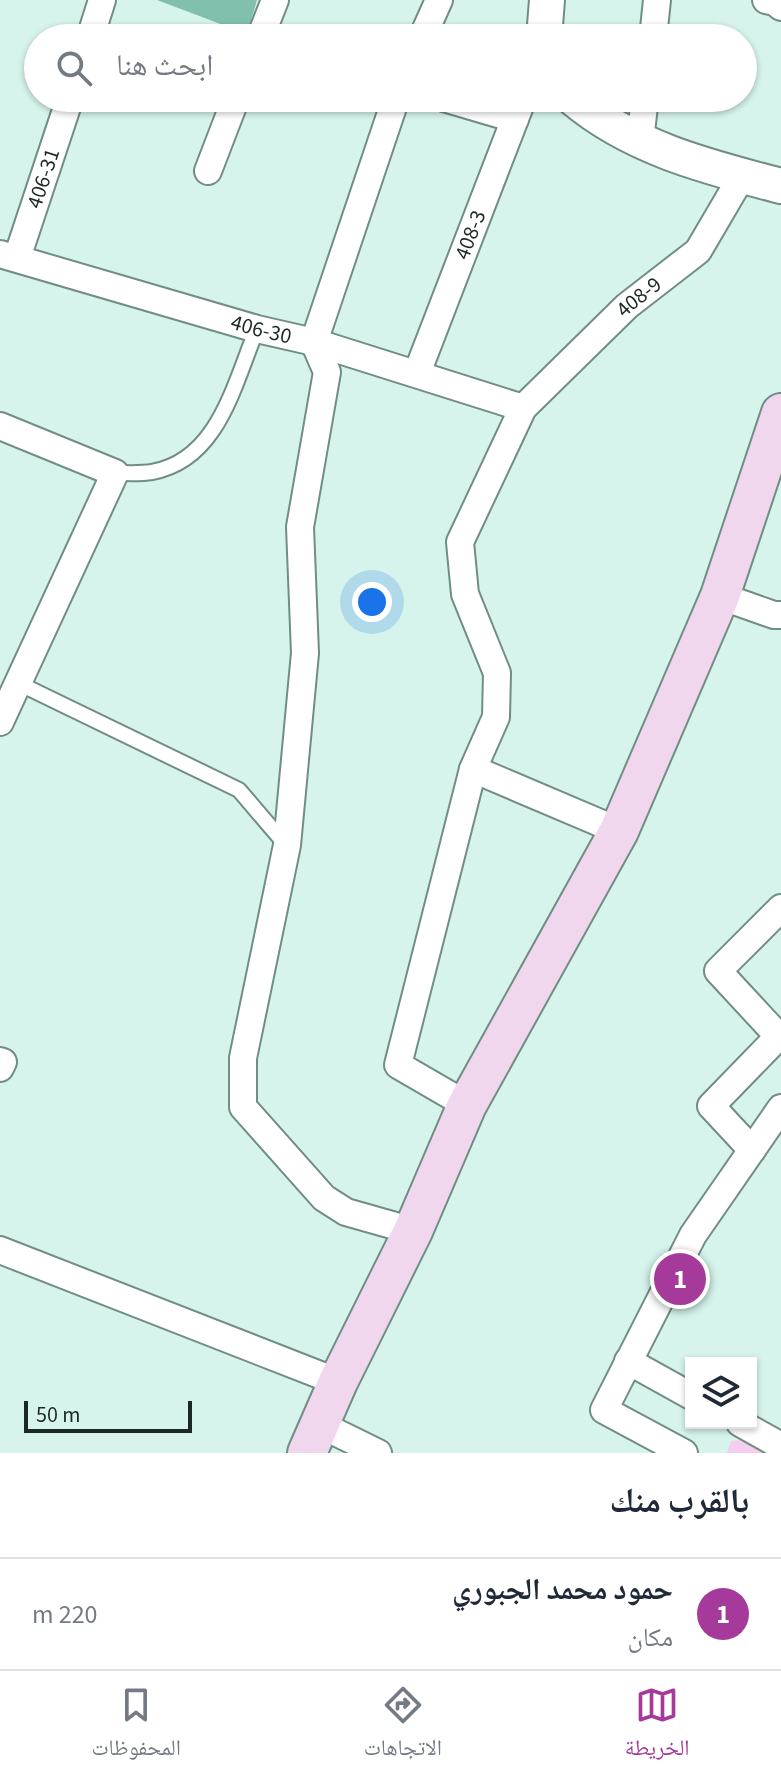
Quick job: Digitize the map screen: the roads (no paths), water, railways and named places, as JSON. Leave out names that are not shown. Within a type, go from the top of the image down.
[{"type":"main road","points":[[313,1439],[413,1231],[467,1105],[619,831],[720,596],[781,413]]},
{"type":"street","points":[[94,24],[102,0]]},
{"type":"street","points":[[266,24],[275,0]]},
{"type":"street","points":[[428,24],[439,0]]},
{"type":"street","points":[[545,24],[547,0]]},
{"type":"street","points":[[654,24],[657,0]]},
{"type":"street","points":[[766,0],[781,7]]},
{"type":"street","name":"406-31","points":[[8,256],[65,112]]},
{"type":"street","points":[[208,171],[231,112]]},
{"type":"street","points":[[391,112],[314,342],[327,372],[300,527],[305,653],[287,845],[243,1058],[243,1107],[324,1198],[346,1212],[413,1231]]},
{"type":"street","name":"408-3","points":[[417,373],[517,112]]},
{"type":"street","points":[[590,112],[682,159],[781,186]]},
{"type":"street","points":[[640,140],[643,112]]},
{"type":"street","name":"408-9","points":[[523,408],[627,306],[698,251],[742,176]]},
{"type":"street","name":"406-30","points":[[8,256],[257,329],[314,342],[523,408]]},
{"type":"street","points":[[467,1105],[398,1065],[473,769],[496,717],[497,673],[465,594],[460,542],[523,408]]},
{"type":"street","points":[[0,426],[115,473],[0,722]]},
{"type":"street","points":[[720,596],[781,615]]},
{"type":"street","points":[[473,769],[619,831]]},
{"type":"street","points":[[752,1150],[711,1106],[780,1038],[718,971],[781,908]]},
{"type":"street","points":[[0,1061],[3,1062],[0,1068]]},
{"type":"street","points":[[684,1453],[604,1410],[693,1235],[781,1108]]},
{"type":"street","points":[[0,1250],[338,1382]]},
{"type":"street","points":[[628,1361],[685,1393]]},
{"type":"street","points":[[751,1429],[781,1446]]},
{"type":"street","points":[[313,1439],[378,1453]]},
{"type":"lane","points":[[115,473],[142,473],[166,468],[202,446],[218,421],[257,329]]},
{"type":"lane","points":[[18,683],[239,790],[287,845]]},
{"type":"place","name":"حمود محمد الجبوري","points":[[680,1279]]}]
